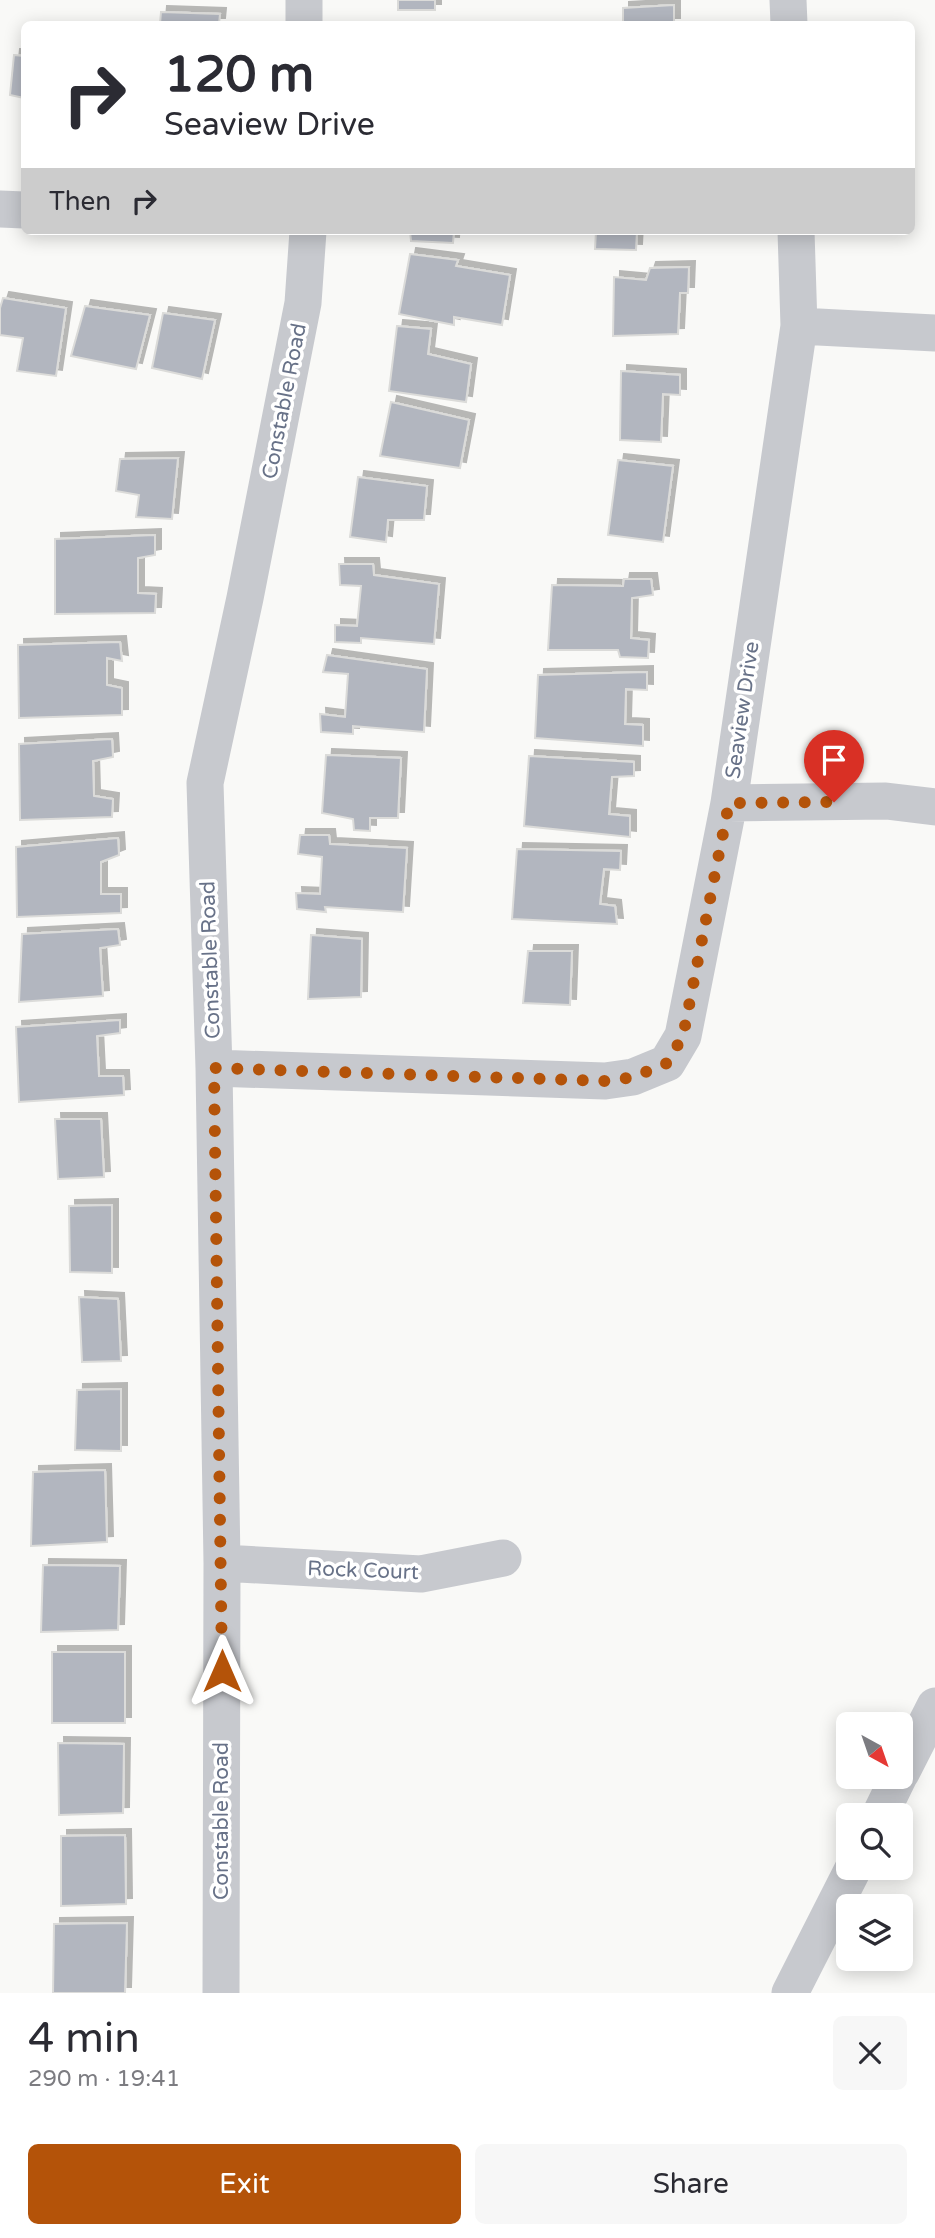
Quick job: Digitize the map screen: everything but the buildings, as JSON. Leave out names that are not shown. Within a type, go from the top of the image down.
[{"type":"street","points":[[304,0],[304,21]]},
{"type":"street","points":[[788,0],[789,21]]},
{"type":"street","points":[[0,209],[21,210]]},
{"type":"street","name":"Constable Road","points":[[221,1993],[222,1563],[214,1068],[205,783],[248,584],[303,303],[308,235]]},
{"type":"street","name":"Seaview Drive","points":[[214,1068],[605,1081],[634,1077],[667,1063],[683,1036],[729,803],[799,326],[796,235]]},
{"type":"street","points":[[799,326],[935,332]]},
{"type":"street","points":[[729,803],[886,801],[935,807]]},
{"type":"street","name":"Rock Court","points":[[222,1563],[421,1574],[503,1558]]},
{"type":"street","points":[[914,1747],[935,1706]]},
{"type":"street","points":[[790,1993],[847,1880]]},
{"type":"route","points":[[222,1671],[214,1068],[605,1081],[634,1077],[667,1063],[683,1036],[729,803],[834,802]]}]
